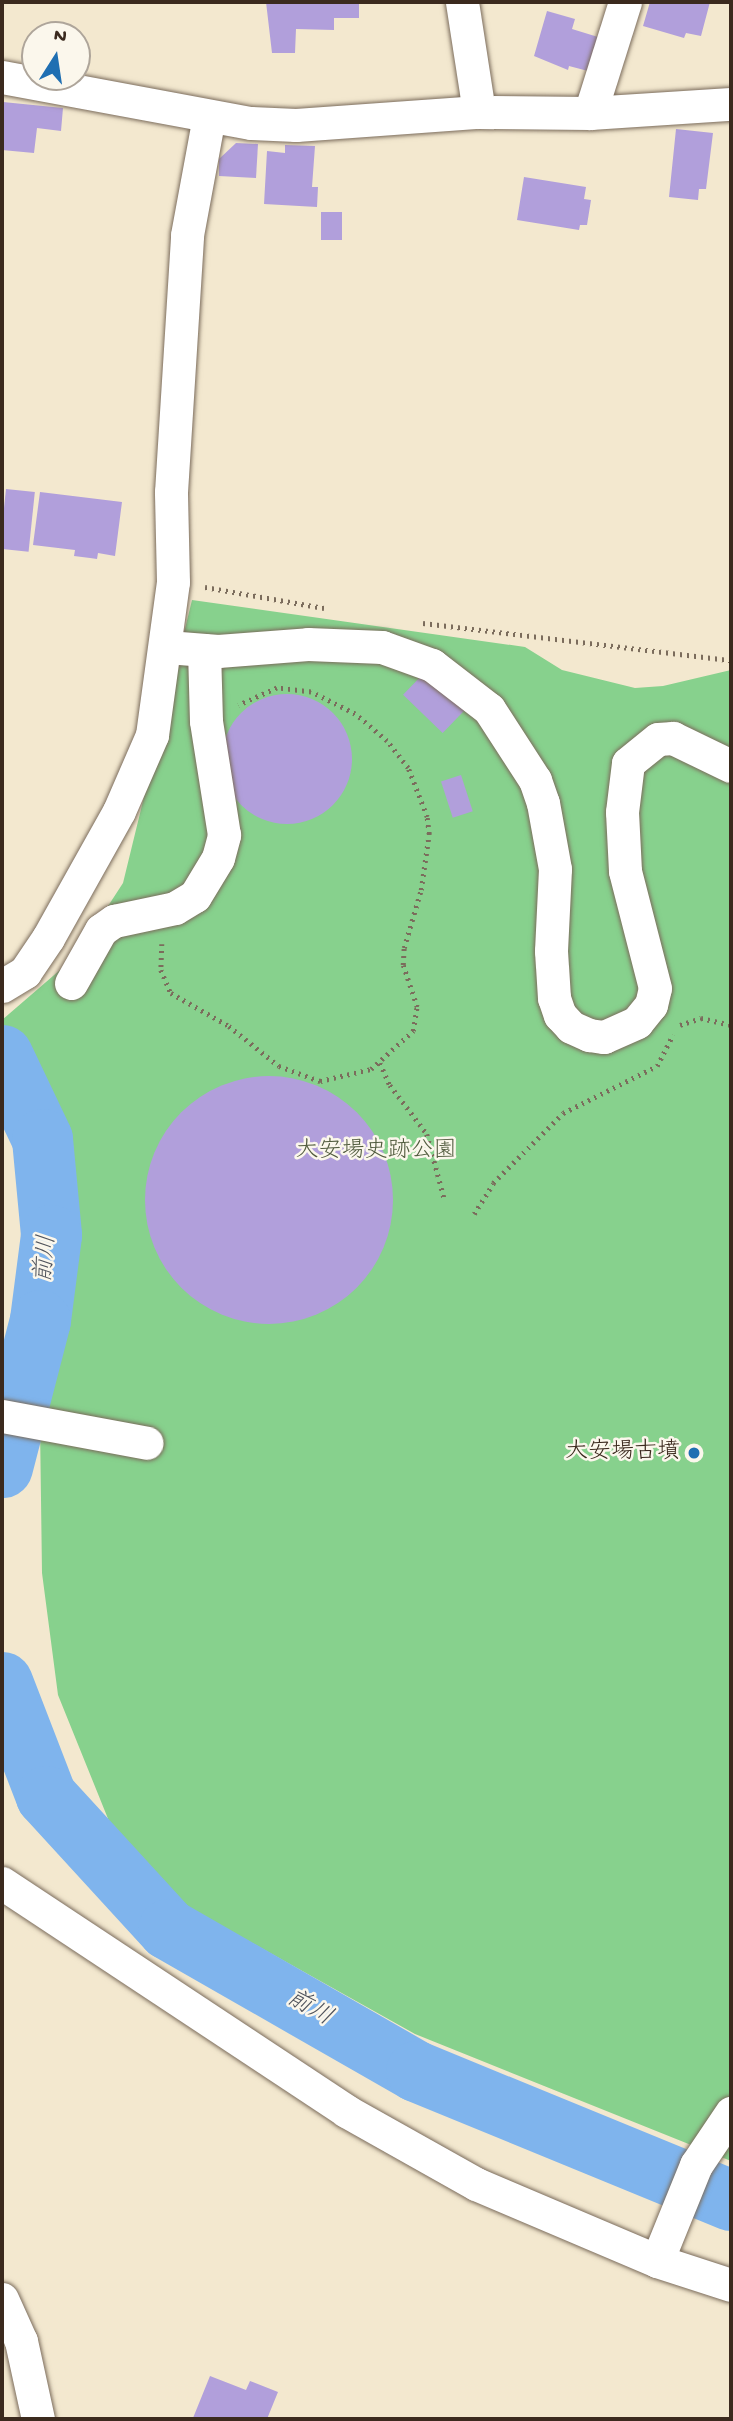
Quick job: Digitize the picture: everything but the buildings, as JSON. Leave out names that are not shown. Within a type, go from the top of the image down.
[{"type":"street","points":[[462,2],[479,111]]},
{"type":"street","points":[[590,113],[625,2]]},
{"type":"street","points":[[2,77],[251,123],[325,125],[479,111],[590,113],[731,104]]},
{"type":"street","points":[[13,979],[119,811],[152,735],[167,647],[173,582],[170,492],[187,235],[209,116]]},
{"type":"street","points":[[167,647],[204,650],[309,644],[382,647],[432,665],[489,709],[535,780],[543,803],[555,869],[551,951],[554,998],[560,1015],[570,1027],[589,1035],[604,1037],[637,1022],[651,1005],[655,988],[625,871],[622,811],[628,763],[642,748],[659,739],[673,738],[731,766]]},
{"type":"street","points":[[71,983],[101,930],[114,921],[166,911],[195,896],[218,858],[223,835],[209,735],[204,650]]},
{"type":"street","points":[[2,1416],[148,1443]]},
{"type":"street","points":[[2,1883],[346,2111],[476,2184],[657,2261],[731,2285]]},
{"type":"street","points":[[657,2261],[696,2165],[731,2113]]},
{"type":"street","points":[[2,2299],[21,2341],[38,2419]]},
{"type":"path","points":[[173,582],[333,610]]},
{"type":"path","points":[[412,621],[731,660]]},
{"type":"path","points":[[166,911],[162,970],[171,993],[186,1004],[229,1026],[279,1066],[320,1081],[355,1075],[380,1063],[413,1031],[417,1007],[403,964],[404,948],[421,890],[429,834],[427,817],[408,768],[387,741],[355,714],[293,688],[277,688],[246,699],[209,735]]},
{"type":"path","points":[[474,1214],[493,1183],[563,1113],[656,1066],[678,1026],[701,1018],[731,1025]]},
{"type":"path","points":[[380,1063],[390,1084],[427,1134],[445,1201]]},
{"type":"green space","name":"大安場史跡公園","points":[[192,600],[525,647],[562,670],[635,688],[663,686],[731,670],[731,2161],[415,2034],[184,1905],[115,1836],[58,1695],[42,1573],[39,1350],[2,1020],[75,957],[123,883]]},
{"type":"waterway","name":"前川","points":[[2,1055],[42,1139],[51,1235],[40,1320],[2,1467]]},
{"type":"waterway","name":"前川","points":[[2,1682],[46,1796],[168,1929],[416,2071],[731,2200]]},
{"type":"place","name":"大安場古墳","points":[[694,1453]]}]
